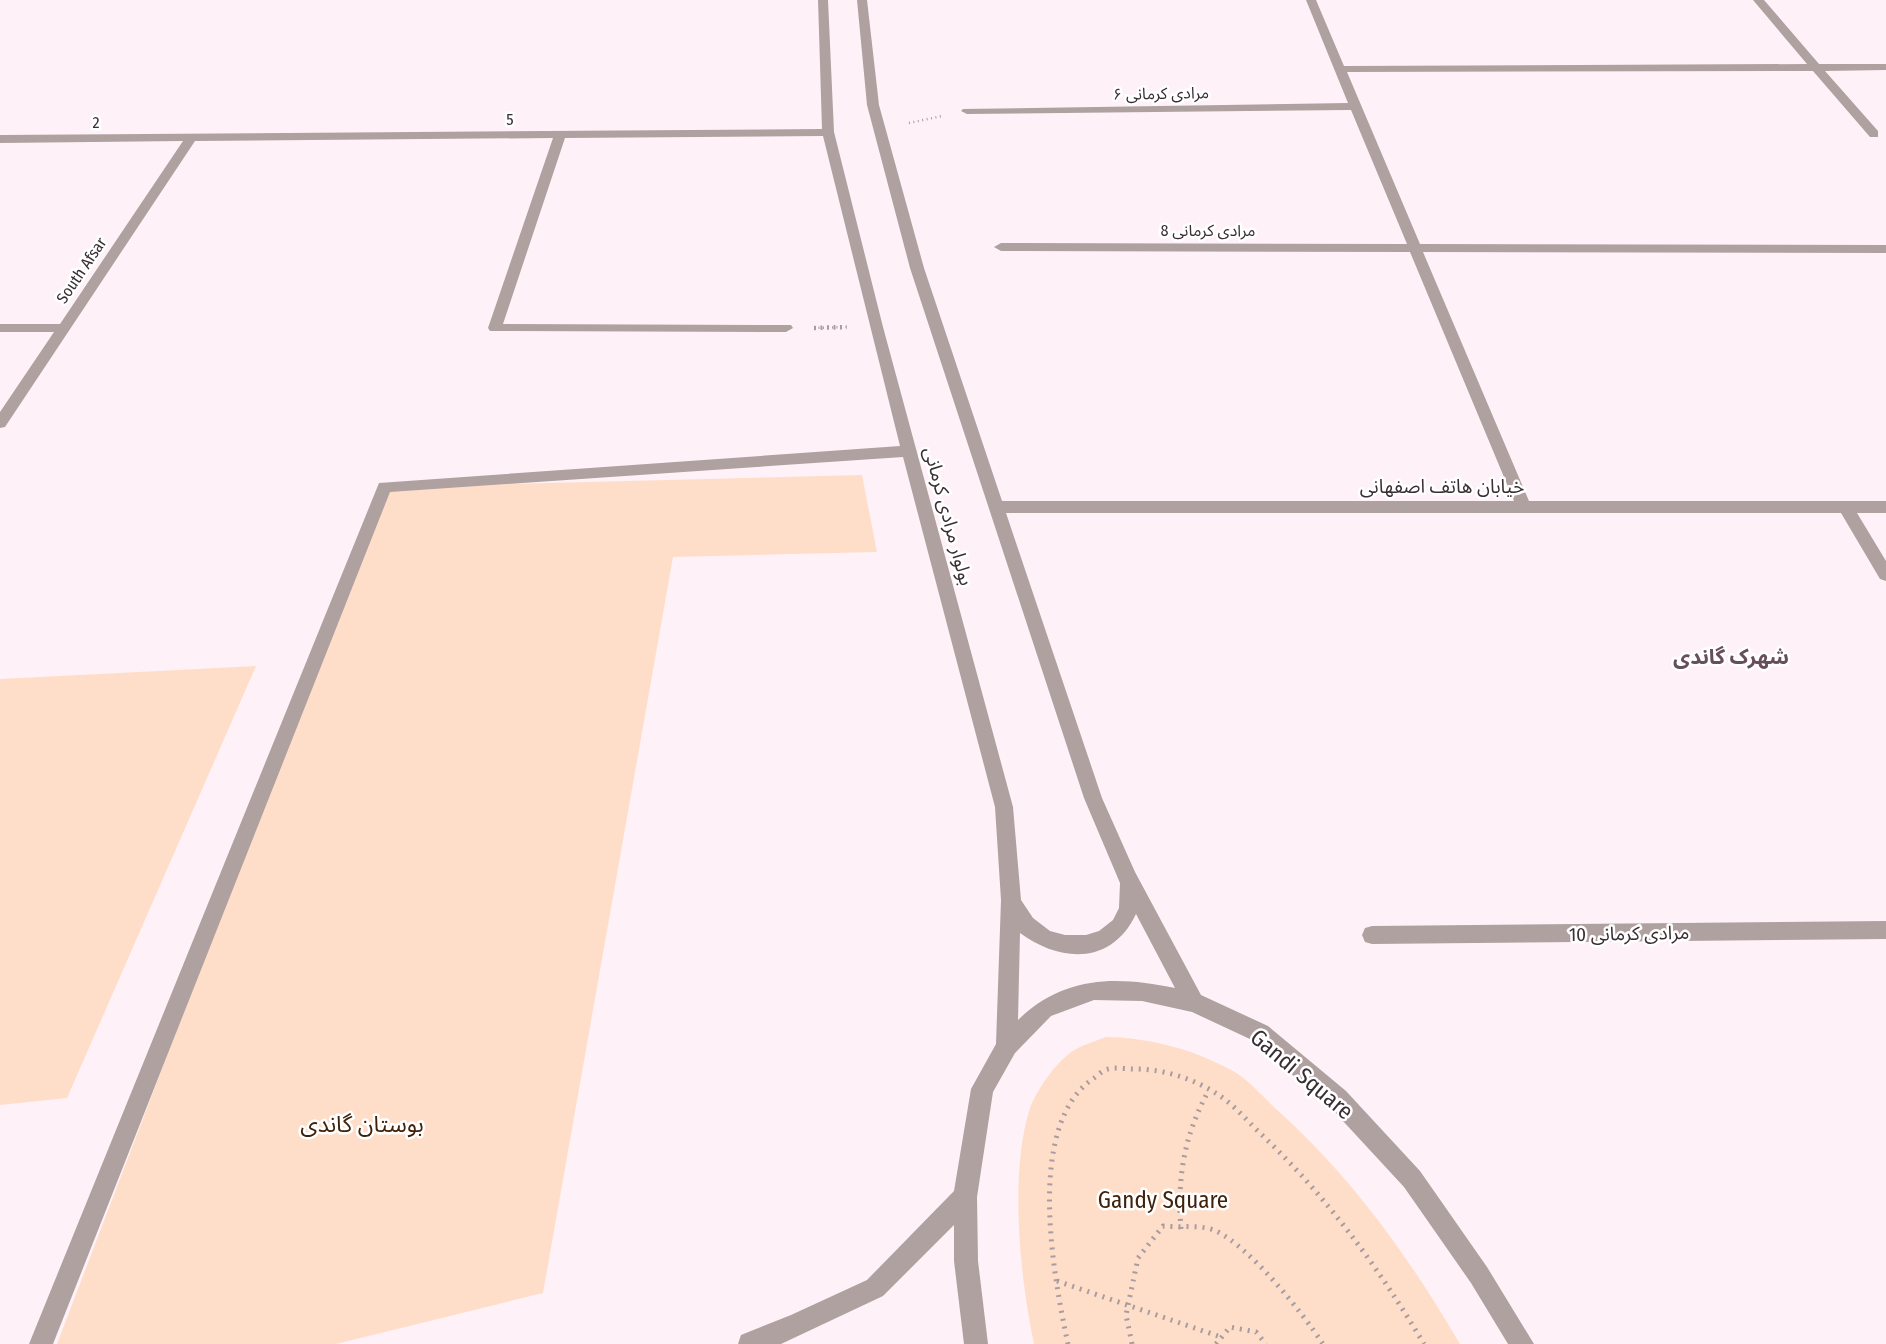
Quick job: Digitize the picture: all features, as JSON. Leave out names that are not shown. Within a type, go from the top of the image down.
[{"type":"street","name":"بولوار مرادی کرمانی","points":[[823,0],[828,132],[876,327],[1004,807],[1011,900],[1007,1046]]},
{"type":"street","points":[[862,0],[873,105],[917,268],[1093,798],[1127,877],[1194,1002]]},
{"type":"street","points":[[1311,0],[1524,507]]},
{"type":"street","points":[[1758,0],[1874,134]]},
{"type":"street","points":[[1340,69],[1886,67]]},
{"type":"street","name":"مرادی کرمانی ۶","points":[[967,111],[1356,106]]},
{"type":"street","name":"5","points":[[192,137],[828,132]]},
{"type":"street","points":[[559,134],[495,328],[786,328]]},
{"type":"street","name":"2","points":[[0,139],[192,137]]},
{"type":"street","name":"South Afsar","points":[[0,423],[192,137]]},
{"type":"street","name":"مرادی کرمانی 8","points":[[1000,247],[1886,249]]},
{"type":"street","points":[[0,328],[64,328]]},
{"type":"street","points":[[41,1344],[384,487],[910,451]]},
{"type":"street","name":"خیابان هاتف اصفهانی","points":[[998,507],[1886,507]]},
{"type":"street","points":[[1846,507],[1886,575]]},
{"type":"street","points":[[1011,900],[1026,927],[1039,937],[1054,944],[1087,945],[1115,931],[1124,919],[1130,906],[1127,877]]},
{"type":"street","name":"مرادی کرمانی 10","points":[[1372,935],[1886,930]]},
{"type":"street","name":"Gandi Square","points":[[976,1344],[966,1261],[965,1197],[982,1089],[1007,1046],[1044,1009],[1094,990],[1142,991],[1194,1002],[1260,1033],[1338,1099],[1412,1179],[1479,1275],[1522,1344]]},
{"type":"street","points":[[750,1344],[798,1325],[875,1288],[965,1197]]},
{"type":"path","points":[[880,130],[967,111]]},
{"type":"path","points":[[786,328],[876,327]]},
{"type":"path","points":[[1068,1344],[1057,1280],[1051,1202],[1053,1162],[1060,1119],[1072,1095],[1092,1074],[1114,1065],[1140,1066],[1176,1074],[1221,1097],[1279,1150],[1349,1226],[1424,1344]]},
{"type":"path","points":[[1181,1228],[1177,1192],[1182,1152],[1194,1114],[1209,1090]]},
{"type":"path","points":[[1132,1344],[1126,1315],[1138,1258],[1163,1226],[1216,1231],[1253,1262],[1289,1300],[1323,1344]]},
{"type":"path","points":[[1057,1280],[1221,1337]]},
{"type":"path","points":[[1216,1344],[1230,1326],[1256,1332],[1266,1344]]},
{"type":"green space","name":"بوستان گاندی","points":[[862,475],[877,552],[673,557],[543,1293],[336,1344],[57,1344],[384,487]]},
{"type":"green space","points":[[256,666],[67,1098],[0,1105],[0,679]]},
{"type":"green space","name":"Gandy Square","points":[[1106,1037],[1156,1042],[1187,1051],[1233,1071],[1250,1084],[1330,1163],[1378,1220],[1460,1344],[1034,1344],[1021,1257],[1018,1194],[1024,1134],[1030,1108],[1055,1067],[1076,1049]]},
{"type":"district","name":"شهرک گاندی","points":[[1731,657]]}]
